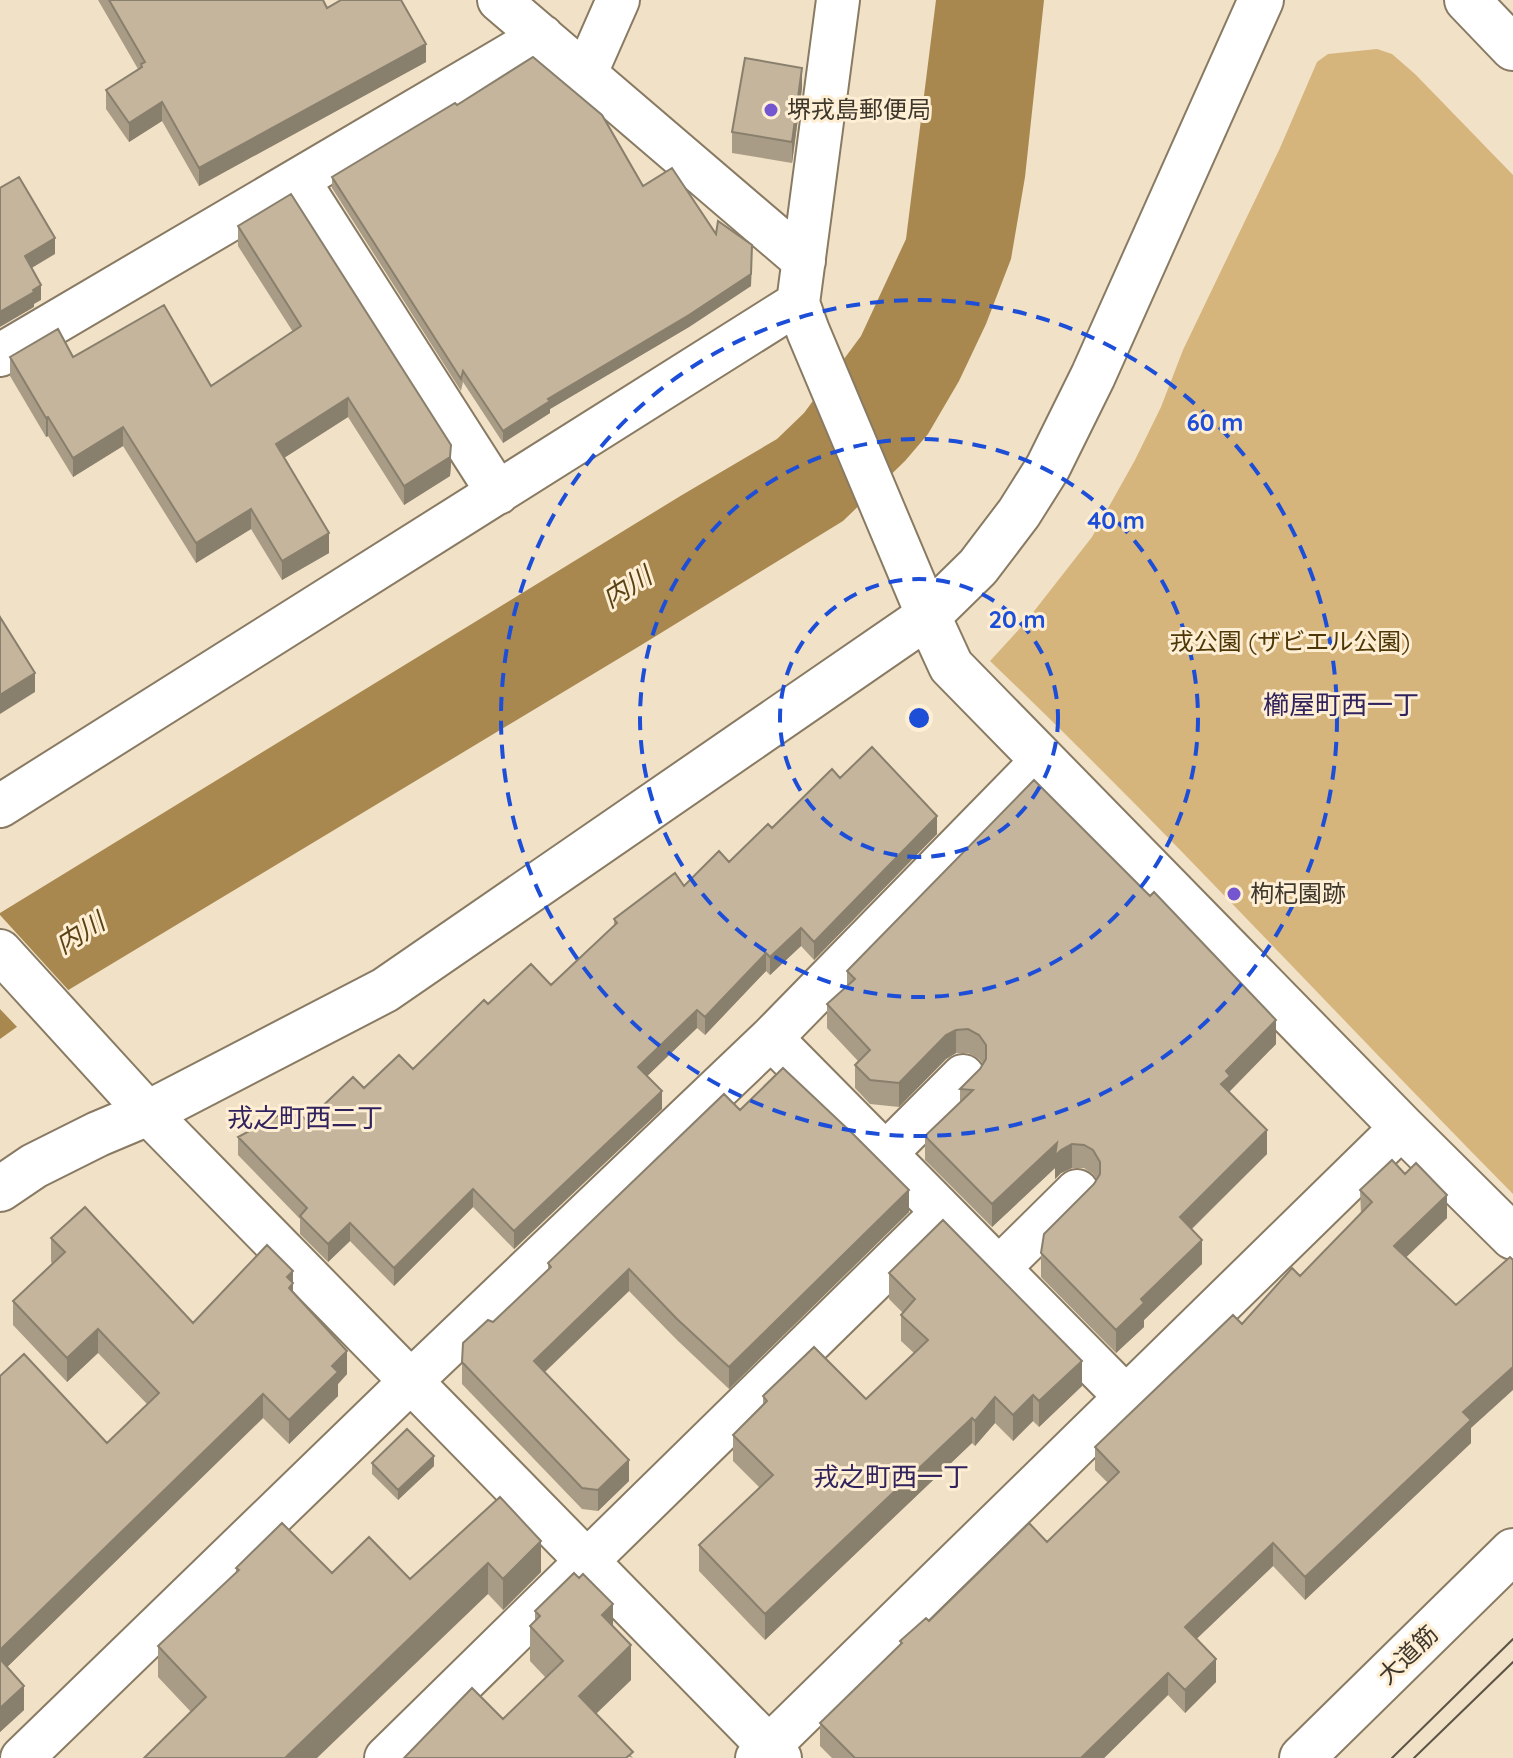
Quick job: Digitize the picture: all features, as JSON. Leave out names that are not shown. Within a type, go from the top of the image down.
[{"type":"street","points":[[499,0],[804,261]]},
{"type":"street","points":[[585,75],[618,0]]},
{"type":"street","points":[[838,0],[804,261],[803,317],[951,666],[1513,1237]]},
{"type":"street","points":[[0,1189],[47,1159],[148,1113],[385,990],[928,616],[978,567],[1019,513],[1048,467],[1093,376],[1261,0]]},
{"type":"street","points":[[1467,0],[1513,48]]},
{"type":"street","points":[[0,355],[542,36]]},
{"type":"street","points":[[298,180],[498,493]]},
{"type":"street","points":[[0,806],[498,493],[803,317]]},
{"type":"street","points":[[22,1758],[771,1038],[1043,760]]},
{"type":"street","points":[[0,951],[148,1113],[588,1560],[768,1754],[1402,1127]]},
{"type":"street","points":[[771,1038],[1126,1397]]},
{"type":"street","points":[[885,1154],[963,1076]]},
{"type":"street","points":[[998,1269],[1077,1191]]},
{"type":"street","points":[[386,1758],[943,1212]]},
{"type":"street","name":"大道筋","points":[[1302,1758],[1513,1551]]},
{"type":"green space","name":"戎公園 (ザビエル公園)","points":[[1377,49],[1392,54],[1415,74],[1513,175],[1513,1194],[1188,859],[990,661],[1024,624],[1092,537],[1135,460],[1317,62],[1328,54]]},
{"type":"water","name":"内川","points":[[936,0],[1044,0],[1025,177],[1011,259],[986,324],[959,381],[928,434],[905,461],[843,521],[70,989],[0,1039],[0,913],[777,439],[804,413],[861,336],[906,239]]},
{"type":"pier","points":[[0,915],[71,993],[20,1030],[0,1009]]},
{"type":"building","points":[[109,0],[323,0],[327,8],[341,0],[401,0],[426,44],[199,168],[162,102],[129,123],[106,90],[145,62]]},
{"type":"building","points":[[533,57],[602,115],[643,186],[672,168],[716,234],[718,221],[752,245],[751,274],[689,315],[548,399],[550,401],[503,431],[463,371],[461,379],[332,177]]},
{"type":"building","points":[[745,58],[802,68],[792,142],[732,132]]},
{"type":"building","points":[[19,177],[55,238],[25,256],[41,285],[0,312],[0,188]]},
{"type":"building","points":[[291,194],[451,445],[450,457],[404,486],[348,398],[276,444],[329,533],[282,561],[251,509],[196,543],[123,427],[73,458],[10,357],[58,329],[73,357],[164,305],[211,386],[301,326],[238,226]]},
{"type":"building","points":[[0,617],[35,673],[0,695]]},
{"type":"building","points":[[872,747],[937,816],[814,942],[801,928],[770,957],[766,953],[705,1017],[697,1010],[638,1067],[662,1091],[514,1231],[473,1189],[394,1268],[350,1223],[328,1244],[300,1216],[307,1208],[238,1137],[285,1112],[292,1117],[299,1113],[307,1121],[353,1077],[364,1088],[399,1055],[413,1069],[484,1000],[488,1004],[531,964],[551,985],[617,923],[614,919],[675,873],[684,886],[719,851],[729,862],[768,824],[772,828],[832,769],[840,778]]},
{"type":"building","points":[[1034,780],[1150,896],[1154,892],[1276,1020],[1226,1071],[1230,1076],[1221,1084],[1267,1130],[1180,1217],[1202,1240],[1141,1299],[1144,1303],[1116,1330],[1041,1253],[1044,1234],[1094,1184],[1100,1174],[1100,1162],[1093,1150],[1072,1144],[1055,1156],[1057,1143],[992,1204],[925,1136],[973,1090],[960,1089],[986,1059],[986,1045],[979,1035],[968,1029],[946,1035],[899,1083],[870,1080],[855,1065],[870,1050],[827,1004],[855,979],[847,971]]},
{"type":"building","points":[[783,1068],[909,1190],[729,1367],[629,1269],[534,1361],[629,1460],[598,1490],[582,1488],[462,1362],[463,1343],[488,1320],[493,1322],[551,1267],[548,1263],[724,1094],[740,1110]]},
{"type":"building","points":[[1392,1160],[1405,1174],[1416,1163],[1447,1195],[1394,1246],[1456,1305],[1510,1257],[1513,1260],[1513,1367],[1463,1412],[1471,1420],[1305,1577],[1273,1543],[1185,1627],[1216,1659],[1185,1690],[1168,1673],[1081,1758],[855,1758],[820,1723],[902,1643],[900,1641],[926,1618],[929,1621],[1029,1523],[1047,1542],[1119,1472],[1095,1447],[1233,1315],[1242,1324],[1292,1268],[1300,1276],[1372,1202],[1360,1190]]},
{"type":"building","points":[[85,1207],[193,1323],[267,1245],[293,1271],[287,1277],[293,1283],[289,1288],[347,1351],[332,1366],[338,1372],[289,1420],[263,1394],[0,1650],[0,1376],[24,1354],[107,1443],[159,1393],[98,1329],[67,1358],[13,1301],[65,1252],[51,1238]]},
{"type":"building","points":[[943,1220],[1082,1361],[1039,1401],[1033,1395],[1013,1415],[995,1397],[975,1421],[972,1418],[765,1614],[699,1545],[773,1475],[733,1435],[767,1401],[763,1396],[814,1347],[866,1399],[928,1340],[901,1315],[915,1299],[889,1273]]},
{"type":"building","points":[[407,1429],[434,1456],[398,1490],[372,1463]]},
{"type":"building","points":[[500,1497],[541,1541],[503,1579],[488,1563],[285,1758],[144,1758],[206,1697],[158,1646],[239,1570],[236,1568],[282,1523],[332,1573],[369,1537],[410,1579]]},
{"type":"building","points":[[574,1573],[579,1578],[583,1574],[613,1604],[602,1615],[631,1645],[579,1696],[633,1752],[626,1758],[404,1758],[472,1688],[503,1719],[563,1661],[530,1626],[540,1616],[535,1611]]},
{"type":"building","points":[[0,1659],[24,1686],[0,1708]]},
{"type":"tram line","points":[[1392,1758],[1513,1639]]},
{"type":"tram line","points":[[1414,1758],[1513,1662]]},
{"type":"place","name":"堺戎島郵便局","points":[[771,110]]},
{"type":"place","name":"枸杞園跡","points":[[1234,894]]},
{"type":"district","name":"櫛屋町西一丁","points":[[1341,705]]},
{"type":"district","name":"戎之町西二丁","points":[[305,1118]]},
{"type":"district","name":"戎之町西一丁","points":[[891,1477]]}]
